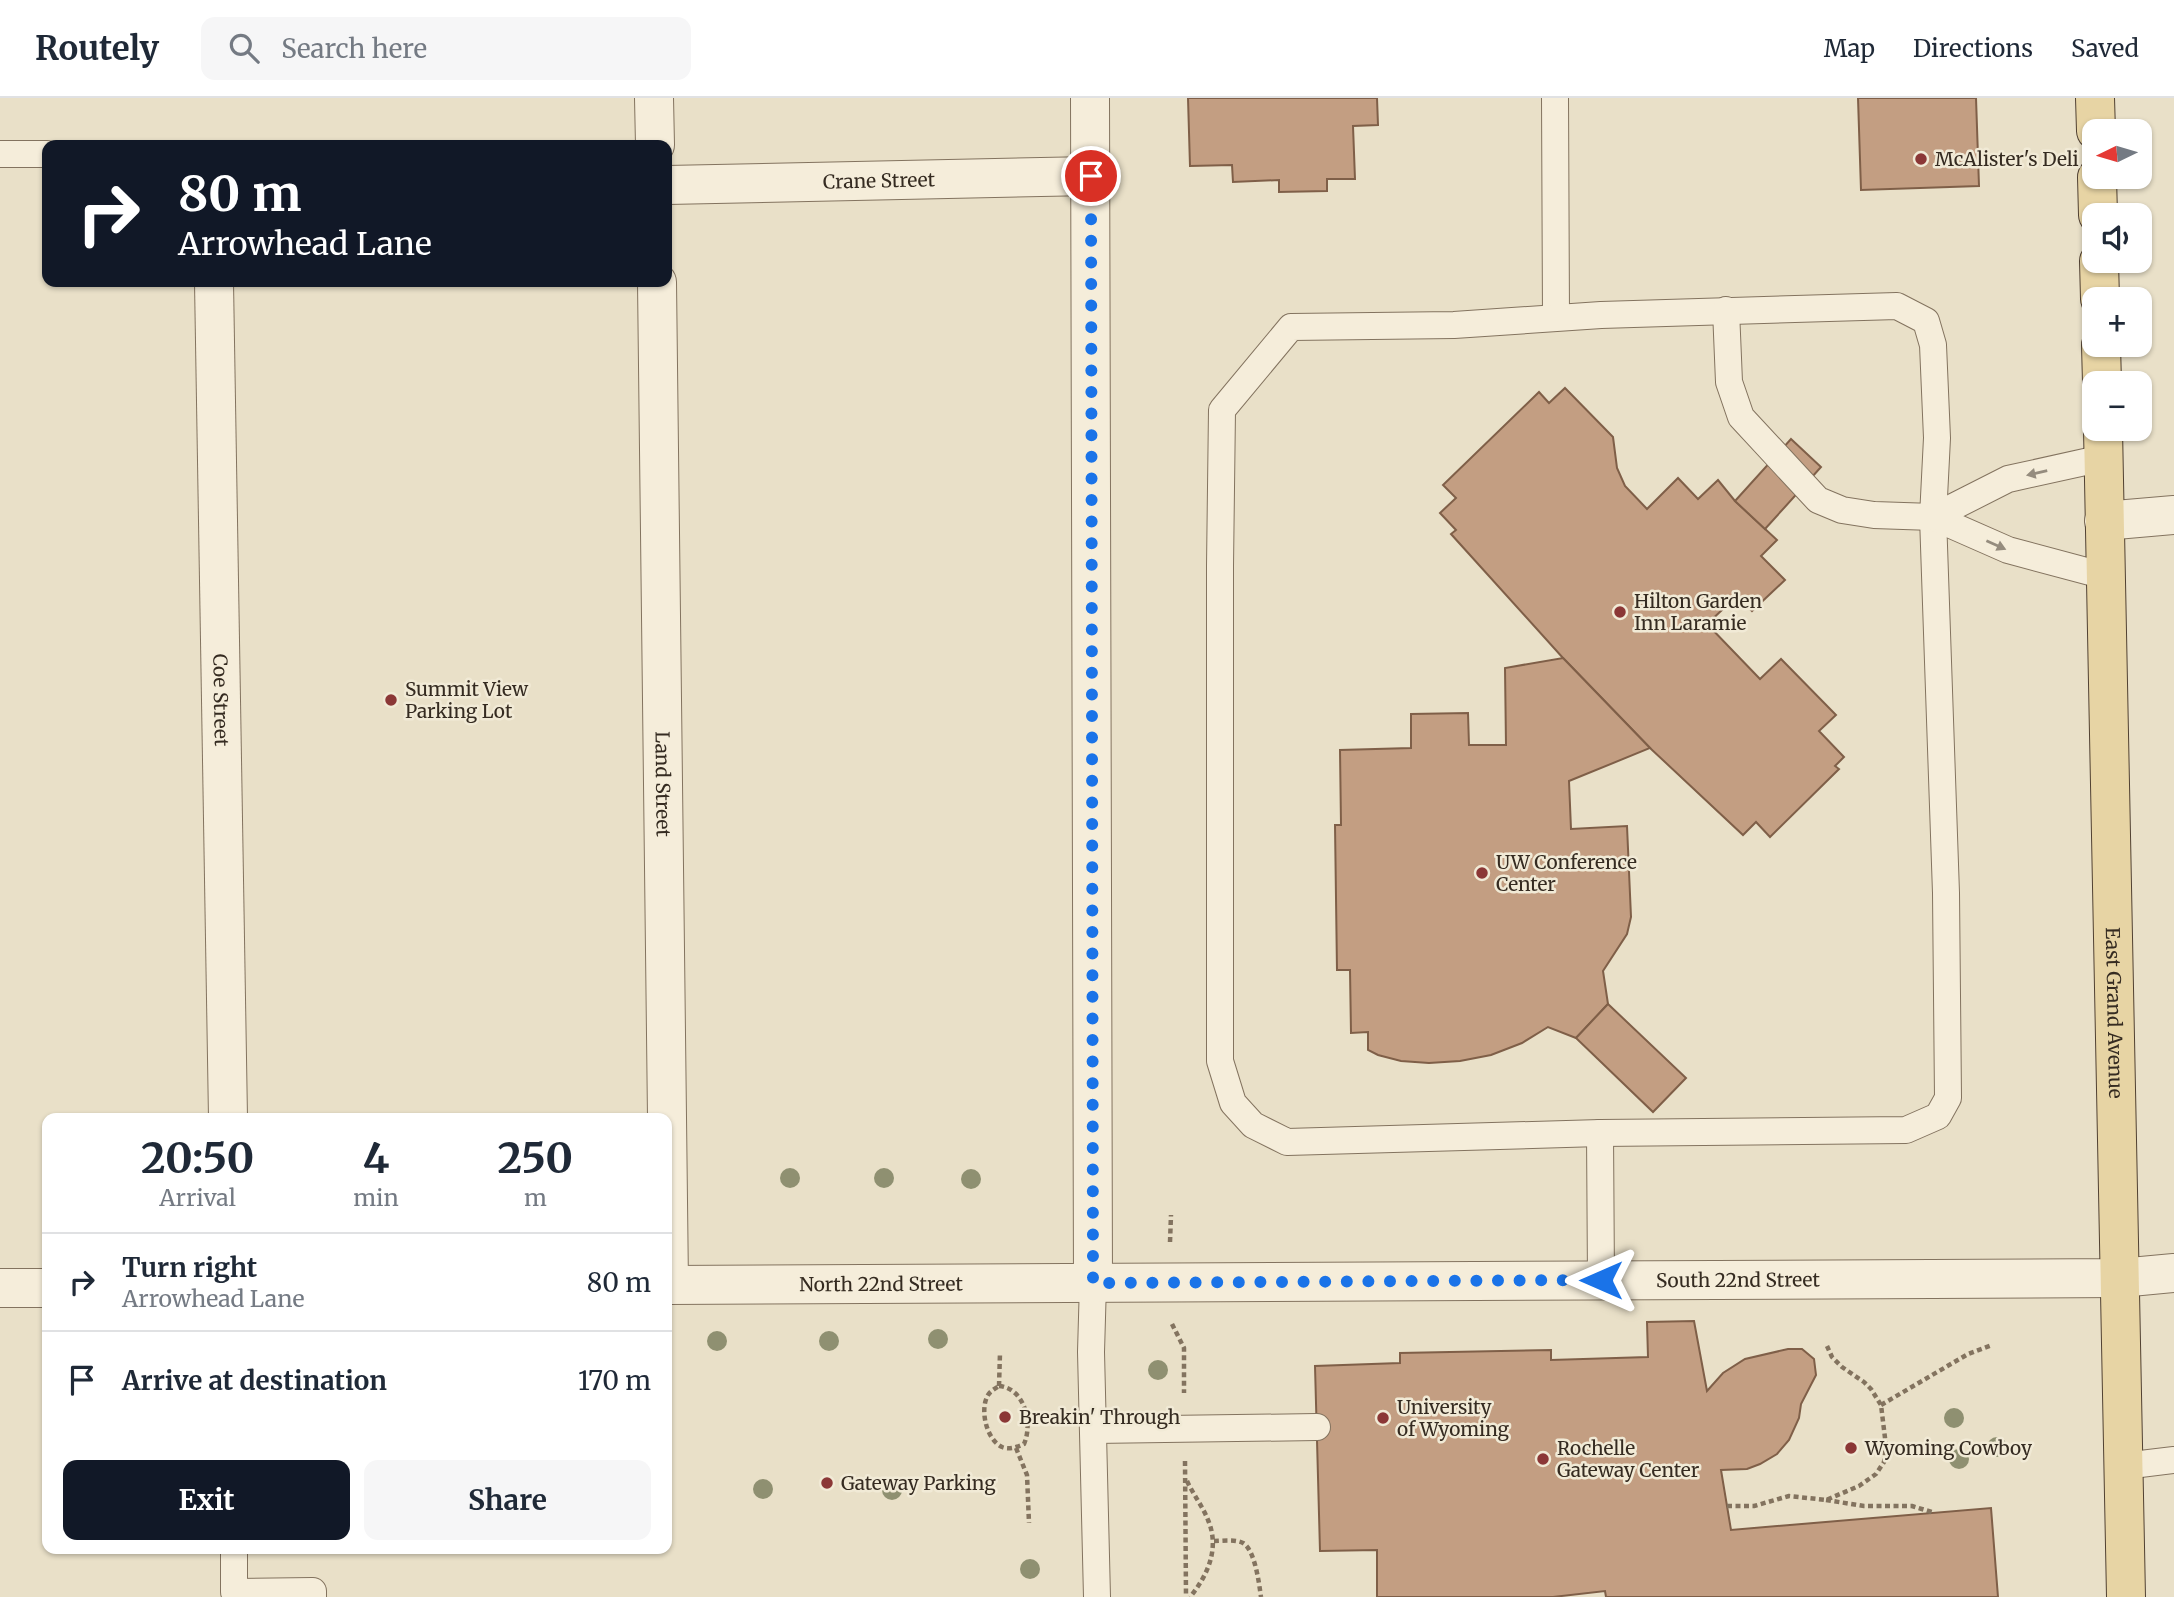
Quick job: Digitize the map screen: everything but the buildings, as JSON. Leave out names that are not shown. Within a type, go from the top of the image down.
[{"type":"main road","points":[[2095,98],[2096,119]]},
{"type":"main road","name":"East Grand Avenue","points":[[2103,443],[2126,1597]]},
{"type":"street","points":[[654,98],[655,140]]},
{"type":"street","points":[[1090,98],[1093,1283]]},
{"type":"street","name":"Crane Street","points":[[672,185],[1091,176]]},
{"type":"street","name":"Coe Street","points":[[214,287],[228,1113]]},
{"type":"street","name":"Land Street","points":[[657,287],[666,1113]]},
{"type":"street","points":[[2105,521],[2174,515]]},
{"type":"street","name":"South 22nd Street","points":[[1093,1283],[2120,1278],[2174,1272]]},
{"type":"street","name":"North 22nd Street","points":[[672,1285],[1093,1283]]},
{"type":"street","points":[[0,1288],[42,1287]]},
{"type":"lane","points":[[1555,98],[1556,317]]},
{"type":"lane","points":[[0,154],[42,153]]},
{"type":"lane","points":[[1897,306],[1926,321],[1933,345],[1937,438],[1934,517],[1946,892],[1948,1098],[1938,1116],[1906,1130],[1600,1133],[1287,1142],[1253,1125],[1233,1103],[1220,1061],[1222,410],[1291,327],[1454,325],[1556,317],[1726,310],[1897,306]]},
{"type":"lane","points":[[1726,310],[1729,382],[1741,418],[1818,500],[1842,510],[1874,515],[1934,517],[2008,550],[2105,576]]},
{"type":"lane","points":[[1934,517],[2008,479],[2103,443]]},
{"type":"lane","points":[[1600,1133],[1601,1280]]},
{"type":"lane","points":[[1093,1283],[1091,1352],[1097,1597]]},
{"type":"lane","points":[[1094,1430],[1317,1427]]},
{"type":"lane","points":[[2124,1466],[2174,1460]]},
{"type":"lane","points":[[234,1554],[234,1592],[313,1591],[313,1597]]},
{"type":"path","points":[[1881,1405],[1968,1354],[1993,1345]]},
{"type":"path","points":[[1826,1500],[1859,1486],[1876,1474],[1884,1462],[1886,1446],[1881,1405],[1864,1382],[1832,1357],[1827,1346]]},
{"type":"path","points":[[999,1386],[1005,1387],[1016,1396],[1023,1404],[1028,1417],[1028,1435],[1024,1444],[1016,1448],[1004,1448],[995,1441],[987,1428],[984,1408],[987,1396],[999,1386],[1000,1353]]},
{"type":"path","points":[[1016,1448],[1027,1475],[1029,1523]]},
{"type":"path","points":[[1185,1477],[1207,1517],[1214,1541],[1208,1569],[1190,1597]]},
{"type":"path","points":[[1727,1506],[1754,1506],[1788,1496],[1864,1506],[1912,1506],[1935,1513]]},
{"type":"path","points":[[1214,1541],[1235,1541],[1243,1543],[1250,1550],[1261,1597]]},
{"type":"place","name":"McAlister's Deli","points":[[1921,159]]},
{"type":"place","name":"Hilton Garden Inn Laramie","points":[[1620,612]]},
{"type":"place","name":"Summit View Parking Lot","points":[[391,700]]},
{"type":"place","name":"UW Conference Center","points":[[1482,873]]},
{"type":"place","name":"Breakin' Through","points":[[1005,1417]]},
{"type":"place","name":"University of Wyoming","points":[[1383,1418]]},
{"type":"place","name":"Wyoming Cowboy","points":[[1851,1448]]},
{"type":"place","name":"Rochelle Gateway Center","points":[[1543,1459]]},
{"type":"place","name":"Gateway Parking","points":[[827,1483]]},
{"type":"route","points":[[1091,176],[1093,1283],[1601,1280]]}]
